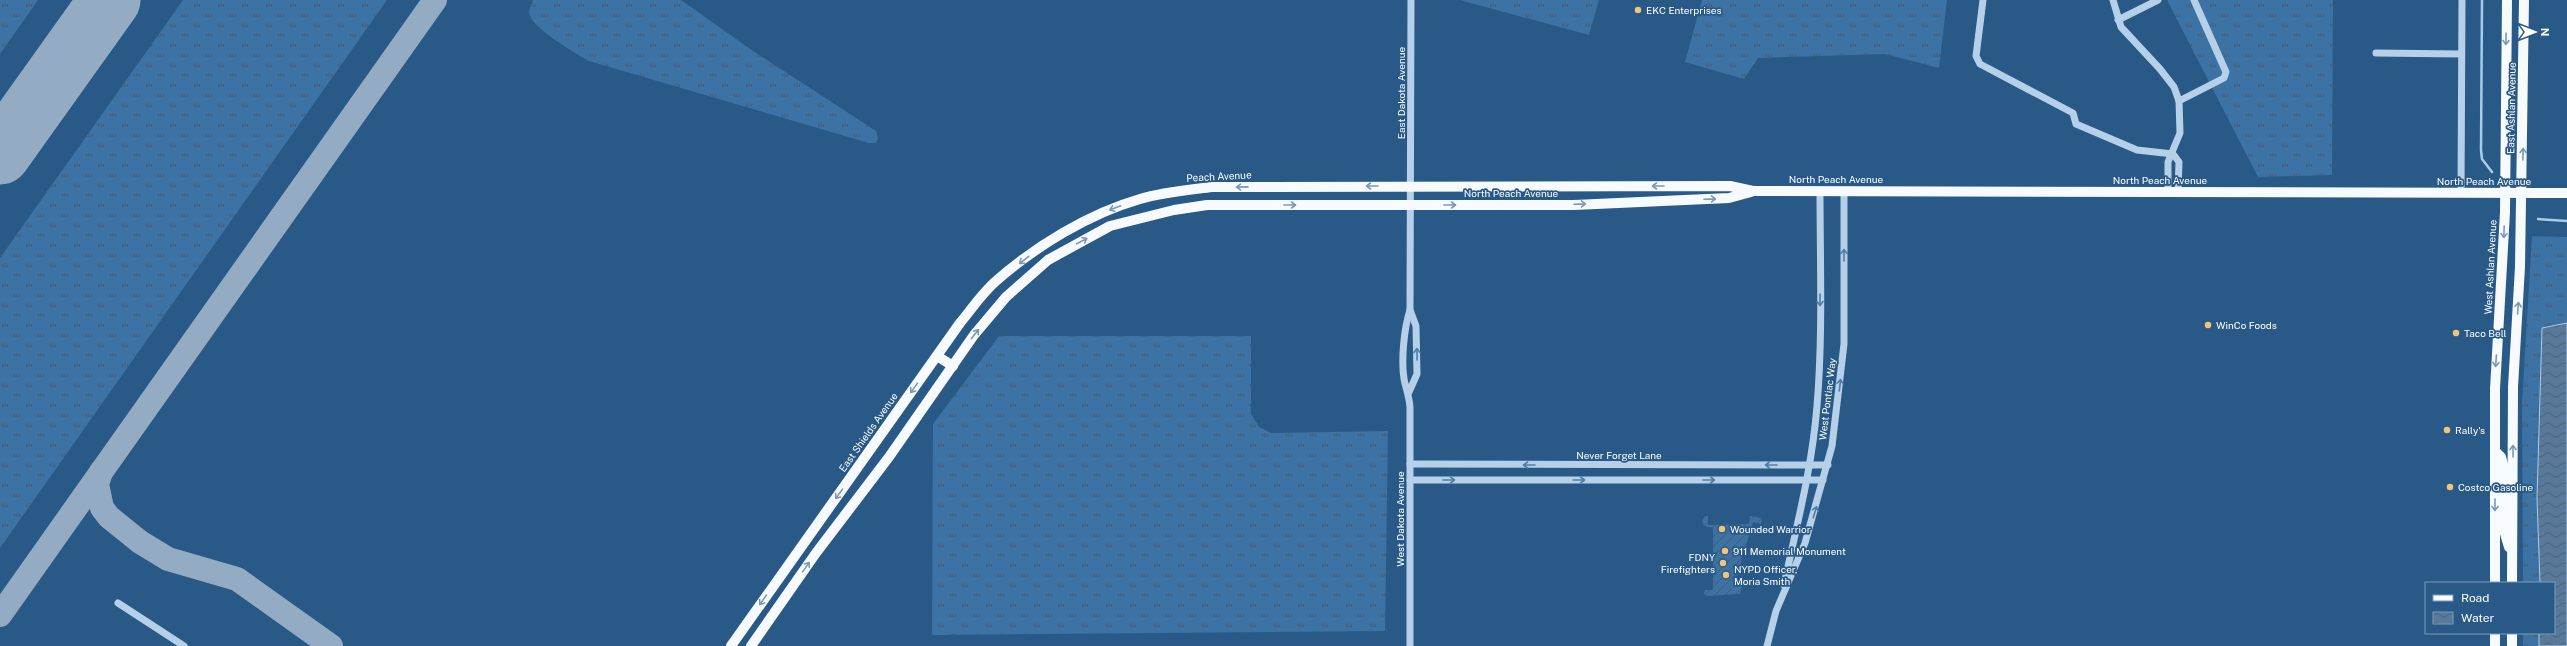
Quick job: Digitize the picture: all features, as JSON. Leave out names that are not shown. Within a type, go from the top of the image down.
[{"type":"main road","name":"East Ashlan Avenue","points":[[2504,193],[2507,0]]},
{"type":"main road","name":"East Ashlan Avenue","points":[[2522,193],[2524,0]]},
{"type":"main road","name":"Peach Avenue","points":[[1041,247],[1104,213],[1140,198],[1178,190],[1244,186],[1411,186]]},
{"type":"main road","name":"North Peach Avenue","points":[[1411,186],[1730,186],[1753,191],[2567,192]]},
{"type":"main road","name":"North Peach Avenue","points":[[1411,205],[1582,204],[1729,198],[1753,191]]},
{"type":"main road","name":"West Ashlan Avenue","points":[[2495,582],[2495,368],[2503,265],[2504,193]]},
{"type":"main road","points":[[2512,582],[2513,387],[2522,193]]},
{"type":"main road","points":[[751,646],[974,335],[1006,298],[1048,260],[1110,226],[1174,210],[1207,206],[1411,205]]},
{"type":"main road","name":"East Shields Avenue","points":[[730,646],[960,323],[994,282],[1041,247]]},
{"type":"main road","points":[[937,356],[953,366]]},
{"type":"main road","points":[[2495,452],[2501,457],[2503,464],[2504,527],[2512,560]]},
{"type":"main road","points":[[2495,634],[2495,646]]},
{"type":"main road","points":[[2512,634],[2512,646]]},
{"type":"street","name":"East Dakota Avenue","points":[[1411,0],[1411,186]]},
{"type":"street","points":[[1983,0],[1976,56],[1980,64],[2073,113],[2076,124],[2137,150],[2173,154]]},
{"type":"street","points":[[2113,0],[2118,20],[2174,87],[2179,101],[2180,133],[2173,154],[2168,162],[2173,192]]},
{"type":"street","points":[[2118,20],[2158,0]]},
{"type":"street","points":[[2179,101],[2224,78],[2226,72],[2194,0]]},
{"type":"street","points":[[2461,193],[2462,0]]},
{"type":"street","points":[[2376,53],[2461,54]]},
{"type":"street","points":[[2173,154],[2178,162],[2173,192]]},
{"type":"street","name":"West Dakota Avenue","points":[[1410,646],[1409,392],[1404,378],[1405,326],[1410,310],[1411,186]]},
{"type":"street","name":"West Pontiac Way","points":[[1767,646],[1780,601],[1807,481],[1817,407],[1820,343],[1820,191]]},
{"type":"street","name":"West Pontiac Way","points":[[1780,601],[1805,543],[1828,465],[1842,371],[1844,191]]},
{"type":"street","name":"West Dakota Avenue","points":[[1409,392],[1417,374],[1416,326],[1410,310]]},
{"type":"street","name":"Never Forget Lane","points":[[1410,464],[1828,465]]},
{"type":"street","points":[[1410,480],[1823,480]]},
{"type":"street","points":[[118,603],[184,646]]},
{"type":"green space","points":[[0,0],[38,0],[0,54]]},
{"type":"green space","points":[[183,0],[387,0],[0,548],[0,258]]},
{"type":"green space","points":[[533,0],[681,0],[753,51],[876,131],[878,138],[876,143],[869,143],[589,61],[554,40],[537,25],[531,18],[529,12]]},
{"type":"green space","points":[[1460,0],[1599,0],[1589,35]]},
{"type":"green space","points":[[1702,0],[1947,0],[1939,68],[1885,54],[1758,58],[1744,79],[1685,62]]},
{"type":"green space","points":[[2167,0],[2333,0],[2332,175],[2258,177]]},
{"type":"green space","points":[[2532,236],[2567,237],[2567,646],[2523,646],[2523,634],[2555,634],[2555,582],[2523,582],[2522,403]]},
{"type":"green space","points":[[999,336],[1251,336],[1251,414],[1259,427],[1271,433],[1388,431],[1385,631],[932,635],[933,424]]},
{"type":"green space","points":[[1705,516],[1708,516],[1708,525],[1749,524],[1750,516],[1762,518],[1761,524],[1753,522],[1735,582],[1743,584],[1740,594],[1707,596],[1704,594],[1705,590],[1713,590],[1713,528],[1704,526],[1702,521]]},
{"type":"water","points":[[2567,323],[2567,646],[2539,646],[2539,634],[2555,634],[2555,582],[2540,582],[2537,498],[2542,328]]},
{"type":"waterway","points":[[2482,0],[2481,150],[2482,159],[2492,172]]},
{"type":"waterway","points":[[2538,219],[2567,221]]},
{"type":"taxiway","points":[[0,615],[435,0]]},
{"type":"taxiway","points":[[101,472],[97,484],[102,508],[109,517],[140,542],[168,559],[237,579],[331,646]]},
{"type":"runway","points":[[0,154],[110,0]]},
{"type":"place","name":"EKC Enterprises","points":[[1638,10]]},
{"type":"place","name":"WinCo Foods","points":[[2208,325]]},
{"type":"place","name":"Taco Bell","points":[[2456,333]]},
{"type":"place","name":"Rally's","points":[[2447,430]]},
{"type":"place","name":"Costco Gasoline","points":[[2450,487]]},
{"type":"place","name":"Wounded Warrior","points":[[1722,529]]},
{"type":"place","name":"911 Memorial Monument","points":[[1725,551]]},
{"type":"place","name":"FDNY Firefighters","points":[[1723,563]]},
{"type":"place","name":"NYPD Officer, Moria Smith","points":[[1726,575]]}]
